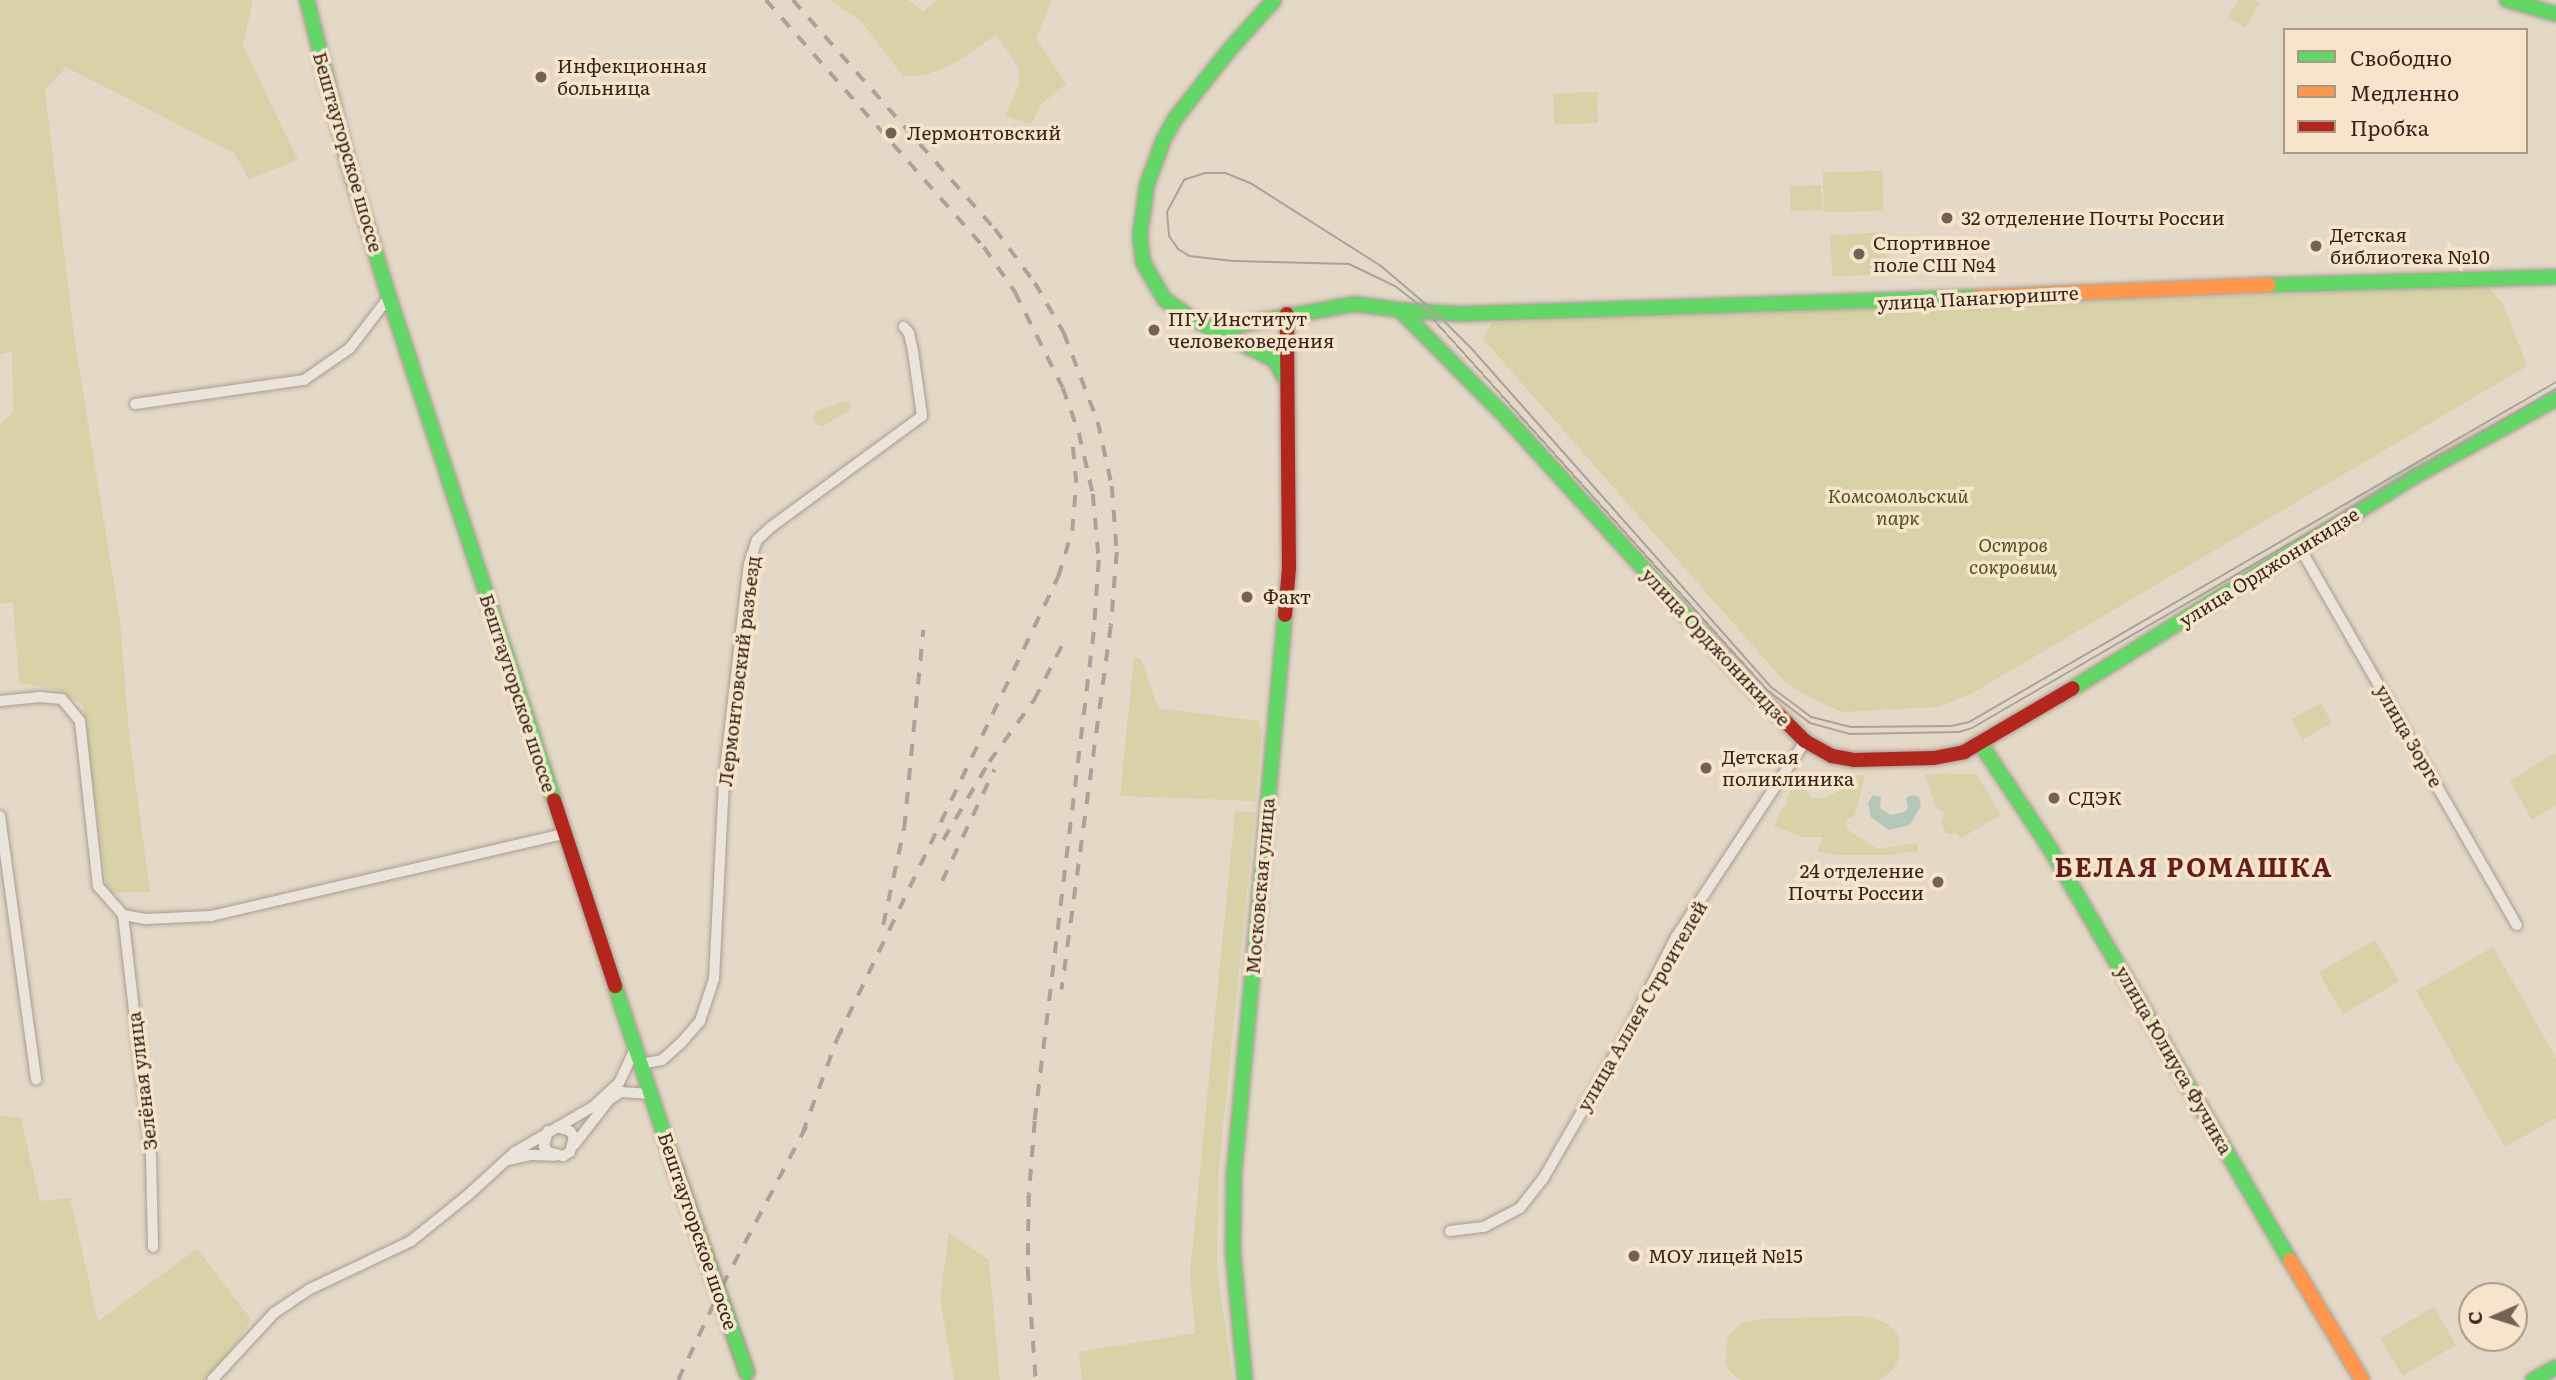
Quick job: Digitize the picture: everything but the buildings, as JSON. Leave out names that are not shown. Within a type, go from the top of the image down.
[{"type":"street","name":"Бештаугорское шоссе","points":[[307,0],[350,170],[389,298],[563,834],[749,1377]]},
{"type":"street","name":"Московская улица","points":[[1274,0],[1230,49],[1175,119],[1156,159],[1141,221],[1143,262],[1156,289],[1177,310],[1275,360],[1290,392]]},
{"type":"street","points":[[2507,0],[2556,14]]},
{"type":"street","name":"улица Панагюриште","points":[[1399,310],[1460,314],[1778,306],[2556,277]]},
{"type":"street","points":[[135,404],[304,380],[350,348],[389,298]]},
{"type":"street","points":[[1217,329],[1287,314],[1354,304],[1399,310]]},
{"type":"street","name":"улица Орджоникидзе","points":[[1399,310],[1428,335],[1503,414],[1741,677],[1805,741],[1832,756],[1854,760],[1934,758],[1964,752],[2147,645],[2262,568],[2283,559],[2415,476],[2556,398]]},
{"type":"street","name":"Московская улица","points":[[1245,1380],[1233,1252],[1234,1175],[1289,568],[1290,392],[1287,314]]},
{"type":"street","name":"Лермонтовский разъезд","points":[[640,1064],[662,1060],[681,1043],[700,1021],[714,979],[724,779],[749,564],[757,540],[922,416],[913,351],[909,333],[904,327]]},
{"type":"street","name":"улица Зорге","points":[[2300,548],[2517,925]]},
{"type":"street","points":[[0,701],[40,697],[62,699],[79,722],[98,886],[123,915],[146,919],[211,916],[563,834]]},
{"type":"street","name":"улица Аллея Строителей","points":[[1450,1231],[1485,1227],[1520,1208],[1543,1179],[1625,1037],[1676,937],[1805,741]]},
{"type":"street","name":"улица Юлиуса Фучика","points":[[1980,743],[2051,850],[2362,1380]]},
{"type":"street","points":[[0,816],[36,1080]]},
{"type":"street","name":"Зелёная улица","points":[[123,915],[151,1157],[153,1247]]},
{"type":"street","points":[[212,1380],[274,1313],[310,1289],[411,1241],[468,1195],[502,1163],[551,1129],[574,1120],[619,1083],[635,1048]]},
{"type":"street","points":[[502,1163],[517,1156],[555,1156],[570,1152],[610,1099],[621,1092],[650,1094]]},
{"type":"street","points":[[551,1129],[570,1130],[573,1145]]},
{"type":"street","points":[[551,1129],[544,1146],[555,1156]]},
{"type":"street","points":[[2533,1380],[2556,1367]]},
{"type":"green space","points":[[0,0],[253,0],[243,46],[298,160],[249,179],[234,153],[66,67],[45,90],[74,336],[120,621],[129,733],[150,892],[107,893],[83,705],[58,690],[19,683],[13,602],[0,604],[0,425],[13,412],[12,351],[0,354]]},
{"type":"green space","points":[[830,0],[908,0],[923,11],[938,0],[1052,0],[1036,38],[1066,84],[1041,104],[1031,124],[1005,116],[1020,82],[1018,67],[996,35],[952,65],[925,75],[903,76],[862,22]]},
{"type":"green space","points":[[2239,0],[2255,0],[2260,3],[2245,28],[2228,17]]},
{"type":"green space","points":[[1597,92],[1598,123],[1554,125],[1553,94]]},
{"type":"green space","points":[[1883,171],[1884,211],[1824,212],[1823,172]]},
{"type":"green space","points":[[1821,185],[1822,210],[1791,211],[1790,186]]},
{"type":"green space","name":"Спортивное поле СШ №4","points":[[1886,232],[1888,274],[1832,277],[1830,235]]},
{"type":"green space","name":"Комсомольский парк","points":[[2489,287],[2504,306],[2527,366],[1971,694],[1938,707],[1842,712],[1803,694],[1785,682],[1483,339],[1492,323]]},
{"type":"green space","points":[[845,401],[851,404],[850,410],[823,426],[816,424],[813,417],[816,411]]},
{"type":"green space","points":[[1134,657],[1141,659],[1158,708],[1258,721],[1262,730],[1255,801],[1120,796]]},
{"type":"green space","points":[[2321,703],[2332,723],[2302,740],[2291,719]]},
{"type":"green space","points":[[2556,752],[2556,805],[2532,820],[2510,781]]},
{"type":"green space","points":[[1925,774],[1976,774],[2001,815],[1961,838],[1956,833],[1947,834],[1941,823],[1944,813],[1936,807]]},
{"type":"green space","points":[[1852,775],[1865,775],[1855,815],[1845,821],[1848,830],[1878,849],[1918,843],[1918,851],[1890,855],[1836,855],[1817,851],[1823,837],[1802,837],[1774,826],[1782,808],[1788,804],[1787,797],[1798,782],[1803,781],[1810,798],[1823,798],[1839,791]]},
{"type":"green space","points":[[1235,811],[1255,812],[1218,1177],[1217,1269],[1233,1380],[1082,1380],[1079,1352],[1195,1333],[1190,1273]]},
{"type":"green space","points":[[2375,940],[2399,982],[2343,1014],[2319,972]]},
{"type":"green space","points":[[2493,947],[2556,1058],[2556,1118],[2505,1147],[2416,991]]},
{"type":"green space","points":[[0,1115],[21,1118],[40,1201],[70,1198],[98,1321],[197,1249],[251,1319],[213,1380],[0,1380]]},
{"type":"green space","points":[[949,1233],[989,1260],[1000,1380],[954,1380],[940,1298]]},
{"type":"green space","points":[[2434,1307],[2456,1345],[2402,1376],[2380,1338]]},
{"type":"green space","points":[[1856,1316],[1876,1319],[1889,1325],[1899,1336],[1900,1356],[1893,1370],[1879,1380],[1741,1380],[1732,1374],[1725,1364],[1728,1336],[1742,1323],[1761,1319]]},
{"type":"shaded area","points":[[1873,795],[1881,797],[1880,808],[1890,815],[1905,812],[1908,808],[1906,798],[1912,795],[1919,797],[1921,806],[1910,825],[1889,830],[1871,817],[1868,803]]},
{"type":"tram line","points":[[2556,382],[1969,722],[1952,726],[1851,727],[1811,717],[1771,687],[1475,352],[1435,312],[1381,266],[1250,183],[1225,173],[1205,173],[1184,180],[1167,212],[1169,236],[1178,249],[1189,256],[1234,261],[1349,264],[1395,286],[1424,309],[1767,690],[1810,723],[1850,734],[1959,732],[1972,728],[2556,389]]},
{"type":"railway","points":[[766,0],[984,247],[1015,292],[1063,388],[1079,433],[1093,494],[1099,560],[1094,632],[1035,1121],[1029,1195],[1028,1269],[1036,1380]]},
{"type":"railway","points":[[793,0],[995,229],[1035,283],[1064,333],[1098,422],[1112,486],[1117,552],[1111,626],[1062,990]]},
{"type":"railway","points":[[802,1134],[837,1039],[1058,577],[1072,531],[1076,483],[1072,440]]},
{"type":"railway","points":[[883,925],[904,828],[923,630]]},
{"type":"railway","points":[[943,840],[989,762],[1034,700],[1063,643]]},
{"type":"railway","points":[[942,881],[994,770]]},
{"type":"railway","points":[[678,1380],[722,1286],[806,1127]]},
{"type":"traffic: fast","points":[[307,0],[350,170],[389,297],[554,800]]},
{"type":"traffic: fast","points":[[1274,0],[1230,49],[1175,119],[1163,141],[1147,185],[1140,235],[1143,262],[1164,299],[1193,319],[1275,360],[1286,381]]},
{"type":"traffic: fast","points":[[2507,0],[2556,14]]},
{"type":"traffic: fast","points":[[2269,285],[2556,277]]},
{"type":"traffic: fast","points":[[1400,310],[1459,314],[1978,297]]},
{"type":"traffic: fast","points":[[1217,329],[1354,304],[1400,310],[1503,414],[1759,695]]},
{"type":"traffic: fast","points":[[2073,688],[2415,476],[2556,399]]},
{"type":"traffic: fast","points":[[1245,1380],[1233,1253],[1234,1175],[1285,615]]},
{"type":"traffic: fast","points":[[1980,743],[2051,850],[2290,1260]]},
{"type":"traffic: fast","points":[[615,986],[676,1170]]},
{"type":"traffic: fast","points":[[676,1170],[747,1373]]},
{"type":"traffic: fast","points":[[2533,1380],[2556,1367]]},
{"type":"traffic: slow","points":[[1978,297],[2269,285]]},
{"type":"traffic: slow","points":[[2290,1260],[2362,1380]]},
{"type":"traffic: jam","points":[[1285,615],[1289,568],[1287,314]]},
{"type":"traffic: jam","points":[[1759,695],[1805,741],[1832,756],[1854,760],[1934,758],[1964,752],[2073,688]]},
{"type":"traffic: jam","points":[[554,800],[615,986]]},
{"type":"place","name":"Инфекционная больница","points":[[541,77]]},
{"type":"place","name":"Лермонтовский","points":[[891,133]]},
{"type":"place","name":"32 отделение Почты России","points":[[1947,218]]},
{"type":"place","name":"Детская библиотека №10","points":[[2316,246]]},
{"type":"place","name":"Спортивное поле СШ №4","points":[[1859,254]]},
{"type":"place","name":"ПГУ Институт человековедения","points":[[1154,330]]},
{"type":"place","name":"Факт","points":[[1247,597]]},
{"type":"place","name":"Детская поликлиника","points":[[1706,768]]},
{"type":"place","name":"СДЭК","points":[[2054,798]]},
{"type":"place","name":"24 отделение Почты России","points":[[1938,882]]},
{"type":"place","name":"МОУ лицей №15","points":[[1634,1256]]},
{"type":"district","name":"БЕЛАЯ РОМАШКА","points":[[2194,866]]},
{"type":"park label","name":"Остров сокровищ","points":[[2013,556]]}]
